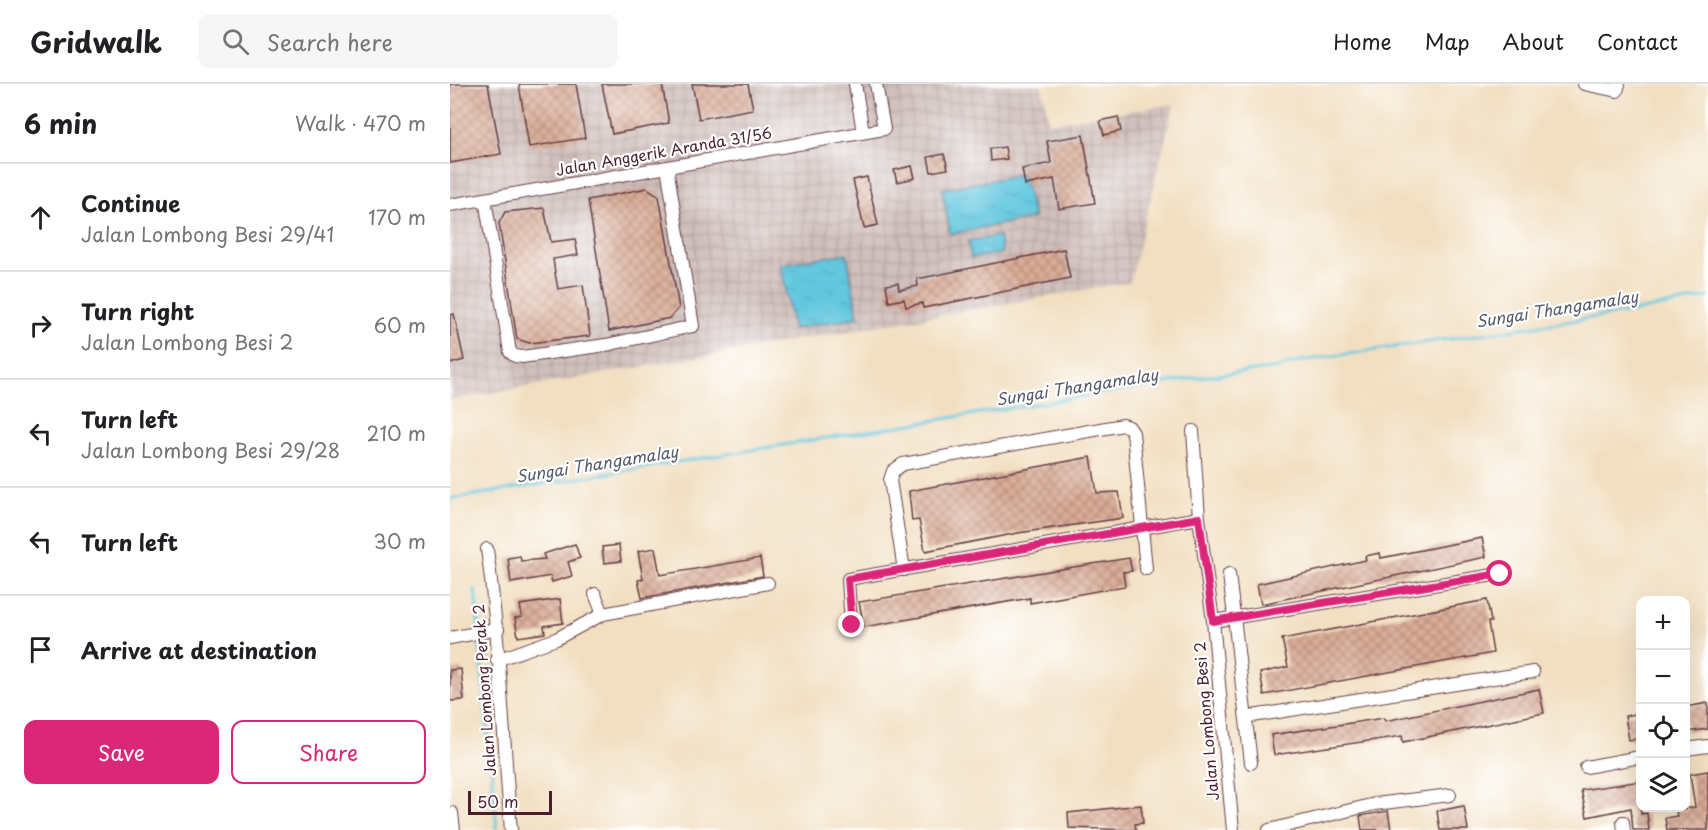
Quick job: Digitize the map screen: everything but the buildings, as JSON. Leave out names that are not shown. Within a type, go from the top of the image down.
[{"type":"street","points":[[855,84],[863,132]]},
{"type":"street","name":"Jalan Anggerik Aranda 31/56","points":[[450,205],[884,129],[876,84]]},
{"type":"street","points":[[1584,84],[1617,91],[1619,84]]},
{"type":"street","points":[[485,199],[510,352],[522,357],[606,345],[693,326],[668,167]]},
{"type":"street","points":[[904,570],[890,480],[893,471],[903,464],[1123,425],[1129,427],[1133,432],[1146,569]]},
{"type":"street","name":"Jalan Lombong Besi 2","points":[[1193,431],[1199,518],[1213,621],[1233,830]]},
{"type":"street","points":[[852,625],[848,579],[1199,518]]},
{"type":"street","name":"Jalan Lombong Perak 2","points":[[487,549],[492,630],[497,660],[511,830]]},
{"type":"street","points":[[1229,574],[1251,763]]},
{"type":"street","points":[[1213,621],[1500,574]]},
{"type":"street","points":[[497,660],[556,639],[603,614],[768,583]]},
{"type":"street","points":[[596,594],[603,614]]},
{"type":"street","points":[[450,638],[492,630]]},
{"type":"street","points":[[1246,717],[1533,672]]},
{"type":"street","points":[[1690,748],[1708,746]]},
{"type":"street","points":[[1586,766],[1636,758]]},
{"type":"street","points":[[1269,830],[1375,804],[1450,795]]},
{"type":"street","points":[[452,813],[454,830]]},
{"type":"shaded area","points":[[450,84],[1041,84],[1049,123],[1174,104],[1130,282],[450,400]]},
{"type":"water","points":[[1023,174],[1034,218],[950,234],[942,189]]},
{"type":"water","points":[[999,236],[1002,253],[971,258],[968,241]]},
{"type":"water","points":[[847,253],[858,317],[793,329],[781,264]]},
{"type":"waterway","name":"Sungai Thangamalay","points":[[450,499],[1208,376],[1279,368],[1300,361],[1631,312],[1708,297]]},
{"type":"waterway","points":[[475,589],[479,629]]},
{"type":"waterway","points":[[479,635],[497,830]]},
{"type":"route","points":[[852,625],[846,585],[848,579],[1199,518],[1213,621],[1500,574]]}]
